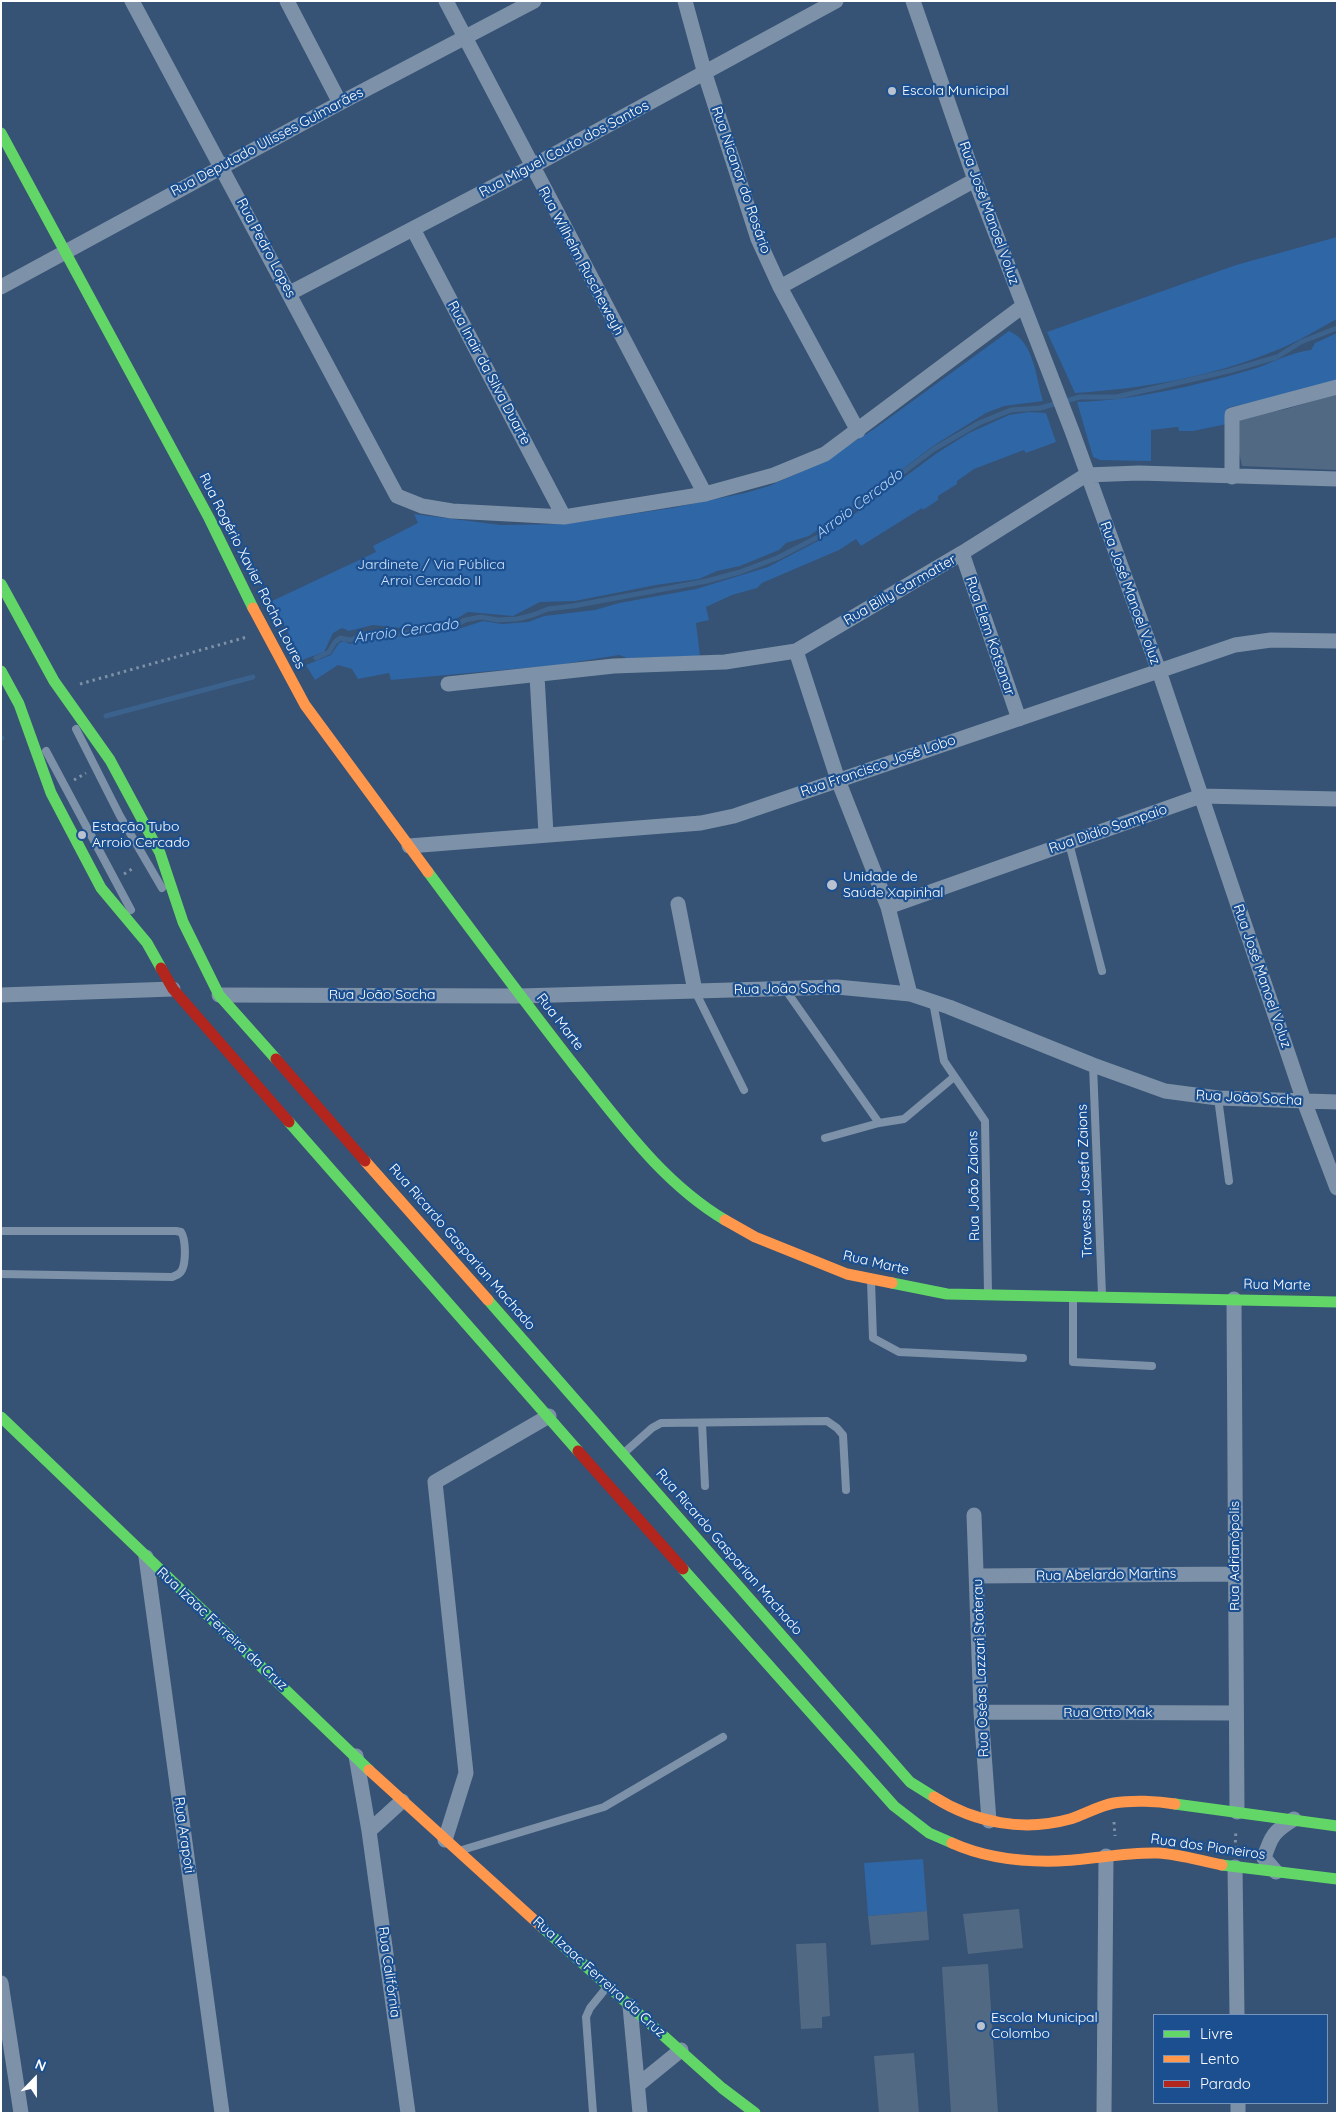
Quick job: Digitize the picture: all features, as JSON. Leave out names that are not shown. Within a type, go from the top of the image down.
[{"type":"street","name":"Rua Pedro Lopes","points":[[132,1],[397,496],[422,506],[452,511],[564,518]]},
{"type":"street","points":[[287,1],[340,102]]},
{"type":"street","name":"Rua Wilhelm Ruscheweyh","points":[[446,1],[531,167],[705,494]]},
{"type":"street","name":"Rua Deputado Ulisses Guimarães","points":[[1,287],[340,102],[465,39],[534,1]]},
{"type":"street","name":"Rua Nicanor do Rosário","points":[[685,1],[705,74],[758,239],[780,287],[858,431]]},
{"type":"street","name":"Rua Miguel Couto dos Santos","points":[[290,293],[705,74],[836,1]]},
{"type":"street","name":"Rua José Manoel Voluz","points":[[913,1],[975,180],[1049,376],[1072,431],[1159,671],[1304,1101],[1337,1188]]},
{"type":"street","name":"Rua Rogério Xavier Rocha Loures","points":[[1,133],[209,518],[265,633],[305,705],[520,996]]},
{"type":"street","points":[[780,287],[975,180]]},
{"type":"street","name":"Rua Inair da Silva Duarte","points":[[413,229],[564,518]]},
{"type":"street","points":[[564,518],[705,494],[774,475],[825,454],[1023,306]]},
{"type":"street","points":[[1232,477],[1232,415],[1337,387]]},
{"type":"street","points":[[1086,474],[1139,473],[1337,479]]},
{"type":"street","name":"Rua Billy Garmatter","points":[[448,684],[537,676],[614,666],[725,662],[796,651],[962,554],[1086,474]]},
{"type":"street","name":"Rua Elem Kotsanar","points":[[962,554],[1019,719]]},
{"type":"street","name":"Rua Ricardo Gasparian Machado","points":[[3,592],[57,685],[110,760],[160,853],[183,922],[219,995],[842,1702],[910,1782],[954,1810],[990,1821],[1020,1826],[1069,1819],[1114,1804]]},
{"type":"street","name":"Rua Francisco José Lobo","points":[[409,846],[702,823],[734,816],[1235,645],[1271,640],[1337,641]]},
{"type":"street","points":[[796,651],[838,780],[888,907],[910,994]]},
{"type":"street","points":[[1,671],[19,704],[51,793],[96,879],[147,943],[173,989],[472,1332],[549,1416],[434,1482],[466,1773],[445,1840]]},
{"type":"street","points":[[537,676],[546,834]]},
{"type":"street","name":"Rua Didio Sampaio","points":[[888,907],[1201,796],[1337,800]]},
{"type":"street","points":[[678,904],[695,991]]},
{"type":"street","name":"Rua João Socha","points":[[219,995],[520,996],[837,987],[910,994],[1165,1091],[1218,1098],[1337,1102]]},
{"type":"street","points":[[1,995],[173,989]]},
{"type":"street","name":"Rua Marte","points":[[520,996],[645,1155],[705,1208],[755,1237],[848,1274],[948,1294],[1337,1302]]},
{"type":"street","name":"Rua Adrianópolis","points":[[1234,1299],[1237,1812]]},
{"type":"street","name":"Rua dos Pioneiros","points":[[549,1416],[894,1806],[929,1833],[967,1850],[1015,1860],[1059,1861],[1110,1855],[1159,1853],[1235,1867],[1337,1879]]},
{"type":"street","name":"Rua Izaac Ferreira da Cruz","points":[[1,1417],[402,1802],[722,2088],[755,2113]]},
{"type":"street","name":"Rua Oséas Lazzari Stoterau","points":[[974,1515],[981,1712],[990,1821]]},
{"type":"street","name":"Rua Arapoti","points":[[146,1557],[222,2113]]},
{"type":"street","name":"Rua Abelardo Martins","points":[[977,1576],[1235,1574]]},
{"type":"street","name":"Rua Otto Mak","points":[[981,1712],[1236,1713]]},
{"type":"street","name":"Rua Califórnia","points":[[356,1756],[369,1831],[408,2113]]},
{"type":"street","points":[[369,1831],[402,1802]]},
{"type":"street","points":[[1114,1804],[1164,1802],[1337,1826]]},
{"type":"street","points":[[1276,1872],[1264,1858],[1269,1842],[1276,1831],[1294,1819]]},
{"type":"street","points":[[1104,2113],[1110,1855]]},
{"type":"street","points":[[1235,1867],[1237,2014]]},
{"type":"street","points":[[1,1983],[22,2113]]},
{"type":"street","points":[[630,2006],[640,2113]]},
{"type":"street","points":[[638,2085],[681,2050]]},
{"type":"lane","points":[[57,685],[94,768],[145,861],[183,922]]},
{"type":"lane","points":[[19,704],[116,878],[147,943]]},
{"type":"lane","points":[[1069,843],[1102,971]]},
{"type":"lane","points":[[786,989],[879,1122]]},
{"type":"lane","points":[[695,991],[744,1090]]},
{"type":"lane","name":"Rua João Zaions","points":[[933,1002],[944,1061],[985,1121],[988,1294]]},
{"type":"lane","name":"Travessa Josefa Zaions","points":[[1093,1065],[1102,1297]]},
{"type":"lane","points":[[825,1138],[879,1122],[904,1119],[954,1077]]},
{"type":"lane","points":[[1218,1098],[1229,1181]]},
{"type":"lane","points":[[1,1231],[181,1232],[184,1237],[184,1268],[179,1274],[172,1277],[1,1274]]},
{"type":"lane","points":[[870,1279],[874,1338],[899,1352],[1023,1358]]},
{"type":"lane","points":[[1073,1296],[1073,1362],[1152,1366]]},
{"type":"lane","points":[[623,1454],[652,1428],[661,1423],[827,1421],[843,1435],[846,1490]]},
{"type":"lane","points":[[702,1423],[704,1486]]},
{"type":"lane","points":[[458,1852],[604,1807],[723,1737]]},
{"type":"lane","points":[[593,2113],[586,2017],[590,2008],[609,1985]]},
{"type":"path","points":[[57,685],[265,633]]},
{"type":"path","points":[[65,784],[94,768]]},
{"type":"path","points":[[116,878],[145,861]]},
{"type":"path","points":[[1110,1855],[1114,1804]]},
{"type":"path","points":[[1235,1867],[1237,1812]]},
{"type":"green space","points":[[1337,237],[1337,319],[1288,345],[1248,361],[1200,375],[1150,385],[1075,393],[1047,332],[1236,265]]},
{"type":"green space","name":"Jardinete / Via Pública Arroi Cercado II","points":[[1009,331],[1024,343],[1029,351],[1043,401],[1004,406],[986,413],[933,446],[869,495],[809,536],[786,543],[779,550],[740,566],[717,571],[699,579],[656,585],[575,601],[540,602],[513,616],[468,612],[456,619],[454,624],[401,628],[373,625],[349,631],[342,628],[333,633],[324,652],[302,660],[272,601],[376,552],[373,546],[418,523],[414,514],[501,525],[564,524],[672,508],[745,493],[769,486],[823,462],[874,429]]},
{"type":"green space","points":[[1337,333],[1337,383],[1227,408],[1227,424],[1193,431],[1179,431],[1178,427],[1151,430],[1151,461],[1100,460],[1093,457],[1077,402],[1142,395],[1186,387],[1229,376],[1258,368],[1296,353],[1311,350],[1315,343]]},
{"type":"green space","points":[[1029,412],[1046,413],[1056,442],[1026,453],[1024,450],[974,469],[957,481],[957,484],[938,496],[938,500],[861,546],[856,539],[839,550],[762,583],[757,588],[732,595],[706,607],[709,620],[696,623],[700,656],[627,658],[619,655],[558,665],[391,680],[389,673],[358,679],[352,669],[338,665],[315,680],[306,665],[331,655],[339,643],[344,641],[350,644],[362,639],[374,639],[378,636],[413,637],[455,630],[483,621],[502,624],[528,622],[544,616],[595,610],[619,603],[696,589],[768,567],[818,541],[937,453],[969,433],[1009,415]]},
{"type":"green space","points":[[923,1859],[927,1911],[868,1916],[864,1863]]},
{"type":"building","points":[[1337,394],[1337,470],[1242,466],[1238,447],[1238,419],[1286,409]]},
{"type":"building","points":[[1019,1909],[1023,1948],[968,1954],[963,1914]]},
{"type":"building","points":[[927,1911],[929,1940],[871,1945],[868,1916]]},
{"type":"building","points":[[826,1943],[830,2016],[822,2017],[822,2028],[801,2029],[796,1944]]},
{"type":"building","points":[[988,1964],[998,2113],[951,2113],[942,1967]]},
{"type":"building","points":[[914,2053],[919,2113],[879,2113],[874,2056]]},
{"type":"waterway","name":"Arroio Cercado","points":[[316,658],[329,652],[340,638],[351,640],[365,634],[400,634],[452,627],[465,620],[481,617],[498,620],[517,619],[548,609],[707,581],[740,572],[777,558],[818,537],[847,511],[862,503],[934,449],[979,423],[1011,410],[1040,408],[1080,397],[1116,397],[1229,371],[1277,357],[1301,342],[1337,328]]},
{"type":"waterway","name":"Arroio Cercado","points":[[106,716],[253,677]]},
{"type":"traffic: fast","points":[[1,133],[209,518],[253,608]]},
{"type":"traffic: fast","points":[[1,584],[54,681],[110,760],[160,853],[183,922],[219,995],[276,1059]]},
{"type":"traffic: fast","points":[[1,671],[19,704],[51,793],[101,888],[147,943],[161,968]]},
{"type":"traffic: fast","points":[[428,872],[539,1020],[644,1151],[682,1189],[725,1220]]},
{"type":"traffic: fast","points":[[289,1122],[578,1451]]},
{"type":"traffic: fast","points":[[892,1283],[947,1294],[1337,1302]]},
{"type":"traffic: fast","points":[[488,1300],[910,1782],[934,1797]]},
{"type":"traffic: fast","points":[[1,1417],[369,1770]]},
{"type":"traffic: fast","points":[[683,1569],[894,1806],[929,1833],[952,1843]]},
{"type":"traffic: fast","points":[[1175,1804],[1337,1826]]},
{"type":"traffic: fast","points":[[1222,1865],[1337,1879]]},
{"type":"traffic: fast","points":[[543,1928],[722,2088],[755,2113]]},
{"type":"traffic: slow","points":[[253,608],[305,705],[428,872]]},
{"type":"traffic: slow","points":[[365,1161],[488,1300]]},
{"type":"traffic: slow","points":[[725,1220],[755,1237],[847,1274],[892,1283]]},
{"type":"traffic: slow","points":[[369,1770],[543,1928]]},
{"type":"traffic: slow","points":[[934,1797],[950,1806],[983,1819],[1018,1825],[1053,1823],[1070,1819],[1108,1804],[1121,1802],[1144,1801],[1175,1804]]},
{"type":"traffic: slow","points":[[952,1843],[991,1856],[1018,1860],[1058,1861],[1158,1853],[1222,1865]]},
{"type":"traffic: jam","points":[[161,968],[173,989],[289,1122]]},
{"type":"traffic: jam","points":[[276,1059],[365,1161]]},
{"type":"traffic: jam","points":[[578,1451],[683,1569]]},
{"type":"place","name":"Escola Municipal","points":[[892,91]]},
{"type":"place","name":"Estação Tubo Arroio Cercado","points":[[82,835]]},
{"type":"place","name":"Unidade de Saúde Xapinhal","points":[[832,885]]},
{"type":"place","name":"Escola Municipal Colombo","points":[[981,2026]]}]
